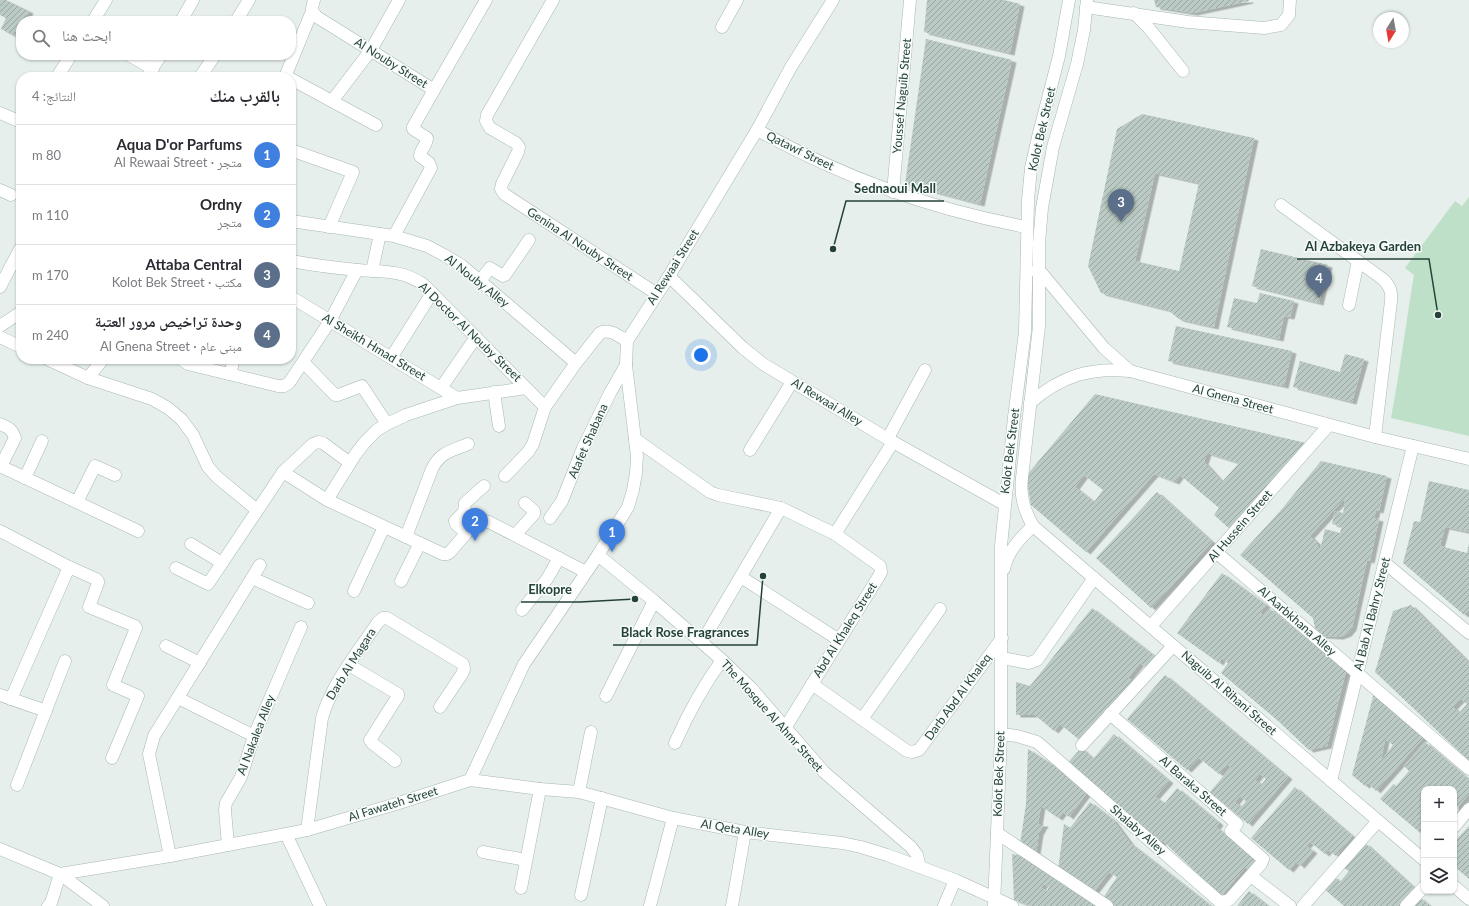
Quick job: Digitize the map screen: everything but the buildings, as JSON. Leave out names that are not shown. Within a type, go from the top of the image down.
[{"type":"street","points":[[96,16],[106,0]]},
{"type":"street","points":[[184,16],[193,0]]},
{"type":"street","points":[[239,16],[249,0]]},
{"type":"street","points":[[332,101],[371,50],[399,0]]},
{"type":"street","points":[[434,90],[486,0]]},
{"type":"street","name":"Genina Al Nouby Street","points":[[553,0],[487,115],[486,121],[490,128],[516,143],[518,147],[518,152],[502,184],[504,194],[657,294]]},
{"type":"street","points":[[722,28],[737,0]]},
{"type":"street","name":"Al Rewaai Street","points":[[627,341],[669,276],[757,130],[791,67],[833,0]]},
{"type":"street","name":"Youssef Naguib Street","points":[[893,192],[910,0]]},
{"type":"street","name":"Kolot Bek Street","points":[[995,902],[1002,658],[1001,546],[1004,504],[1024,338],[1026,227],[1028,200],[1031,168],[1059,56],[1069,0]]},
{"type":"street","points":[[1086,3],[1188,22],[1264,28],[1281,25],[1289,15],[1290,0]]},
{"type":"street","name":"Kolot Bek Street","points":[[1033,526],[1024,508],[1021,488],[1039,326],[1039,243],[1042,208],[1046,177],[1053,147],[1077,64],[1084,30],[1086,3]]},
{"type":"street","points":[[296,50],[313,5]]},
{"type":"street","name":"Al Nouby Street","points":[[313,5],[316,17],[434,90],[413,127],[413,129],[427,138],[420,156],[430,163],[431,168],[394,236]]},
{"type":"street","points":[[1134,13],[1148,27],[1183,71]]},
{"type":"street","points":[[60,72],[68,60]]},
{"type":"street","points":[[135,60],[149,72]]},
{"type":"street","points":[[151,72],[158,60]]},
{"type":"street","points":[[203,72],[212,60]]},
{"type":"street","points":[[288,72],[292,60]]},
{"type":"street","points":[[296,82],[376,125]]},
{"type":"street","points":[[1,114],[16,120]]},
{"type":"street","name":"Qatawf Street","points":[[757,130],[823,164],[893,192],[959,212],[1026,227]]},
{"type":"street","points":[[296,152],[353,172],[329,227]]},
{"type":"street","points":[[1281,205],[1384,280],[1392,293],[1375,438]]},
{"type":"street","name":"Al Nouby Alley","points":[[296,222],[394,236],[427,246],[461,265],[576,363]]},
{"type":"street","points":[[372,271],[380,234]]},
{"type":"street","points":[[480,281],[490,268],[503,276],[505,275],[529,240]]},
{"type":"street","points":[[0,287],[16,257]]},
{"type":"street","points":[[1348,305],[1358,261]]},
{"type":"street","name":"Al Doctor Al Nouby Street","points":[[296,263],[357,270],[400,273],[412,277],[423,284],[545,407]]},
{"type":"street","points":[[188,364],[278,386],[284,386],[289,383],[330,321],[357,270]]},
{"type":"street","points":[[1025,271],[1039,270]]},
{"type":"street","name":"Al Gnena Street","points":[[1039,270],[1104,348],[1130,371],[1375,438],[1469,459]]},
{"type":"street","name":"Al Rewaai Alley","points":[[669,276],[743,348],[763,364],[890,440],[1004,504]]},
{"type":"street","points":[[391,358],[432,293]]},
{"type":"street","name":"Al Sheikh Hmad Street","points":[[296,300],[458,398]]},
{"type":"street","points":[[0,326],[16,315]]},
{"type":"street","points":[[470,780],[524,664],[598,555],[628,507],[636,473],[637,456],[626,365],[627,341],[608,331],[604,330],[600,333],[576,363],[545,407],[530,449],[505,476]]},
{"type":"street","points":[[0,337],[16,345]]},
{"type":"street","points":[[441,388],[476,337]]},
{"type":"street","points":[[303,362],[335,394],[338,395],[362,386],[387,424]]},
{"type":"street","points":[[58,364],[88,378],[152,399],[168,408],[182,420],[193,435],[208,467],[217,477],[257,510]]},
{"type":"street","points":[[88,378],[99,364]]},
{"type":"street","points":[[230,374],[233,364]]},
{"type":"street","name":"Atafet Shabana","points":[[550,518],[562,501],[583,448],[606,400],[626,365]]},
{"type":"street","points":[[835,534],[890,440],[925,370]]},
{"type":"street","points":[[1030,403],[1055,384],[1084,373],[1099,370],[1130,371]]},
{"type":"street","points":[[750,450],[792,382]]},
{"type":"street","points":[[327,500],[365,442],[377,430],[387,424],[406,415],[458,398],[526,388]]},
{"type":"street","points":[[494,392],[499,426]]},
{"type":"street","points":[[0,424],[9,428],[13,432],[15,438],[0,466],[138,531]]},
{"type":"street","name":"Al Hussein Street","points":[[1151,626],[1329,425]]},
{"type":"street","name":"Abd Al Khaleq Street","points":[[635,439],[710,492],[781,508],[835,534],[880,566],[881,572],[785,728]]},
{"type":"street","points":[[25,478],[42,441]]},
{"type":"street","points":[[176,568],[208,584],[283,472],[314,444],[318,442],[322,443],[350,463]]},
{"type":"street","points":[[406,537],[436,460],[444,454],[468,444]]},
{"type":"street","name":"Al Bab Al Bahry Street","points":[[1331,781],[1413,446]]},
{"type":"street","points":[[77,502],[95,466],[115,475]]},
{"type":"street","points":[[283,472],[327,500],[443,554],[450,552],[475,523],[483,521],[489,522],[586,572]]},
{"type":"street","points":[[466,533],[456,524],[455,521],[464,512],[465,503],[484,486]]},
{"type":"street","points":[[515,535],[534,514],[534,511],[525,503]]},
{"type":"street","points":[[702,642],[781,508]]},
{"type":"street","points":[[1001,577],[1010,554],[1016,544],[1033,526]]},
{"type":"street","name":"Naguib Al Rihani Street","points":[[1033,526],[1422,858]]},
{"type":"street","points":[[354,591],[384,527]]},
{"type":"street","points":[[0,531],[98,581],[89,605],[91,608],[135,626],[136,628],[113,685],[138,696],[112,758]]},
{"type":"street","points":[[191,544],[222,563]]},
{"type":"street","points":[[401,581],[420,544]]},
{"type":"street","name":"Al Aarbkhana Alley","points":[[1216,552],[1469,769]]},
{"type":"street","name":"The Mosque Al Ahmr Street","points":[[598,555],[702,642],[751,688],[824,772],[911,847],[917,855],[920,867]]},
{"type":"street","points":[[522,610],[547,579],[559,558]]},
{"type":"street","points":[[1385,563],[1469,633]]},
{"type":"street","points":[[170,856],[149,754],[154,736],[260,565]]},
{"type":"street","points":[[46,711],[5,697],[69,567]]},
{"type":"street","points":[[740,576],[839,640]]},
{"type":"street","points":[[252,578],[308,603]]},
{"type":"street","points":[[1002,658],[1029,664],[1036,660],[1094,578]]},
{"type":"street","points":[[606,696],[654,601]]},
{"type":"street","points":[[862,719],[940,609]]},
{"type":"street","name":"Darb Al Magara","points":[[307,830],[322,718],[329,697],[378,622],[383,618],[388,618],[463,664],[464,669],[462,674],[440,707]]},
{"type":"street","name":"Al Nakalea Alley","points":[[228,845],[225,810],[226,803],[241,777],[254,736],[300,627]]},
{"type":"street","name":"Darb Abd Al Khaleq","points":[[812,684],[907,751],[912,752],[919,750],[1002,638]]},
{"type":"street","points":[[166,646],[200,663]]},
{"type":"street","points":[[1082,745],[1173,646]]},
{"type":"street","points":[[675,743],[689,712],[705,684],[722,660]]},
{"type":"street","points":[[17,785],[65,661]]},
{"type":"street","points":[[349,665],[398,694],[370,740],[396,761]]},
{"type":"street","points":[[178,698],[254,736]]},
{"type":"street","name":"Al Baraka Street","points":[[1110,714],[1237,824],[1231,831],[1263,859]]},
{"type":"street","points":[[579,792],[591,732]]},
{"type":"street","name":"Shalaby Alley","points":[[1000,734],[1018,736],[1037,742],[1220,902],[1229,900],[1261,864],[1263,859]]},
{"type":"street","name":"Al Qeta Alley","points":[[470,780],[540,789],[579,792],[673,818],[745,832],[842,843],[868,849],[955,880],[995,902],[1012,906]]},
{"type":"street","name":"Al Fawateh Street","points":[[60,874],[170,856],[307,830],[396,804],[470,780]]},
{"type":"street","points":[[521,888],[540,789]]},
{"type":"street","points":[[581,895],[602,798]]},
{"type":"street","points":[[1457,823],[1469,809]]},
{"type":"street","points":[[650,906],[673,818]]},
{"type":"street","points":[[1303,906],[1378,821]]},
{"type":"street","points":[[732,906],[745,832]]},
{"type":"street","points":[[997,833],[1107,906]]},
{"type":"street","points":[[286,834],[320,906]]},
{"type":"street","points":[[0,849],[60,874],[103,906]]},
{"type":"street","points":[[483,852],[526,860]]},
{"type":"street","points":[[48,906],[51,903],[60,874]]},
{"type":"street","points":[[1251,876],[1290,906]]},
{"type":"street","points":[[944,906],[955,880]]},
{"type":"street","points":[[1457,889],[1469,899]]},
{"type":"street","points":[[1406,906],[1421,890]]},
{"type":"green space","points":[[1469,197],[1469,436],[1391,418],[1414,275],[1405,268],[1455,201],[1462,206]]},
{"type":"place","name":"Attaba Central","points":[[1121,222]]},
{"type":"place","name":"Sednaoui Mall","points":[[833,249]]},
{"type":"place","name":"وحدة تراخيص مرور العتبة","points":[[1319,298]]},
{"type":"place","name":"Al Azbakeya Garden","points":[[1438,315]]},
{"type":"place","name":"Ordny","points":[[475,541]]},
{"type":"place","name":"Aqua D'or Parfums","points":[[612,552]]},
{"type":"place","name":"Black Rose Fragrances","points":[[763,576]]},
{"type":"place","name":"Elkopre","points":[[635,599]]}]
